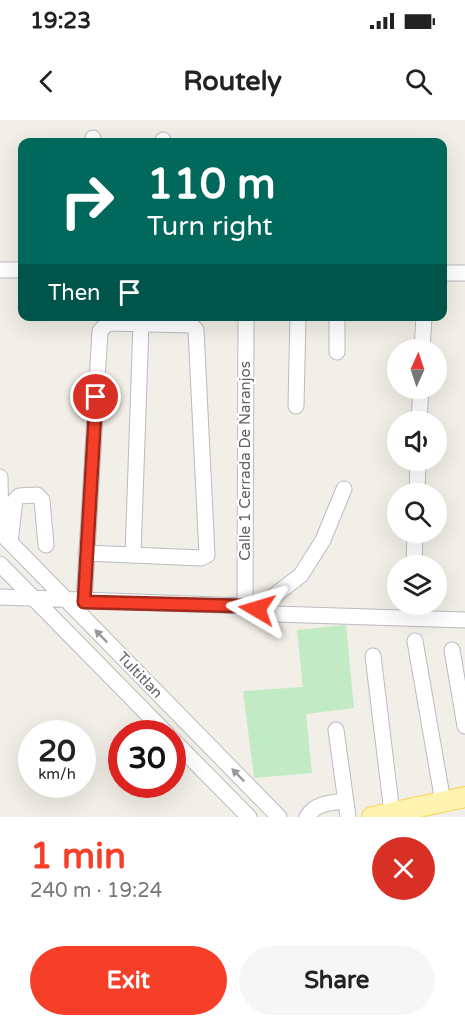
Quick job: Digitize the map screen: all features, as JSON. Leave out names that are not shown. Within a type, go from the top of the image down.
[{"type":"main road","points":[[372,817],[393,815],[465,797]]},
{"type":"street","points":[[0,270],[18,270]]},
{"type":"street","points":[[447,273],[465,273]]},
{"type":"street","name":"Calle 1 Cerrada De Naranjos","points":[[246,321],[251,608]]},
{"type":"street","points":[[296,406],[298,321]]},
{"type":"street","points":[[337,321],[337,352]]},
{"type":"street","points":[[423,339],[424,321]]},
{"type":"street","points":[[84,602],[86,553],[100,331],[108,323],[185,323],[196,330],[207,555],[201,558],[86,553]]},
{"type":"street","points":[[133,555],[141,324]]},
{"type":"street","points":[[0,477],[4,536]]},
{"type":"street","points":[[251,608],[301,575],[323,540],[344,489]]},
{"type":"street","points":[[4,536],[15,500],[19,496],[37,495],[42,500],[46,545]]},
{"type":"street","name":"Tultitlan","points":[[4,536],[279,817]]},
{"type":"street","name":"Tultitlan","points":[[0,564],[153,720]]},
{"type":"street","points":[[0,597],[251,608],[275,614],[387,612]]},
{"type":"street","points":[[432,615],[465,620]]},
{"type":"street","points":[[415,640],[443,802]]},
{"type":"street","points":[[452,650],[465,726]]},
{"type":"street","points":[[373,656],[393,815],[465,801]]},
{"type":"street","points":[[336,730],[348,817]]},
{"type":"street","points":[[186,753],[249,817]]},
{"type":"street","points":[[307,817],[315,808],[323,804],[345,801]]},
{"type":"green space","points":[[346,625],[354,708],[306,714],[312,773],[254,778],[243,691],[303,687],[297,630]]},
{"type":"route","points":[[96,397],[84,602],[244,606],[257,609]]}]
